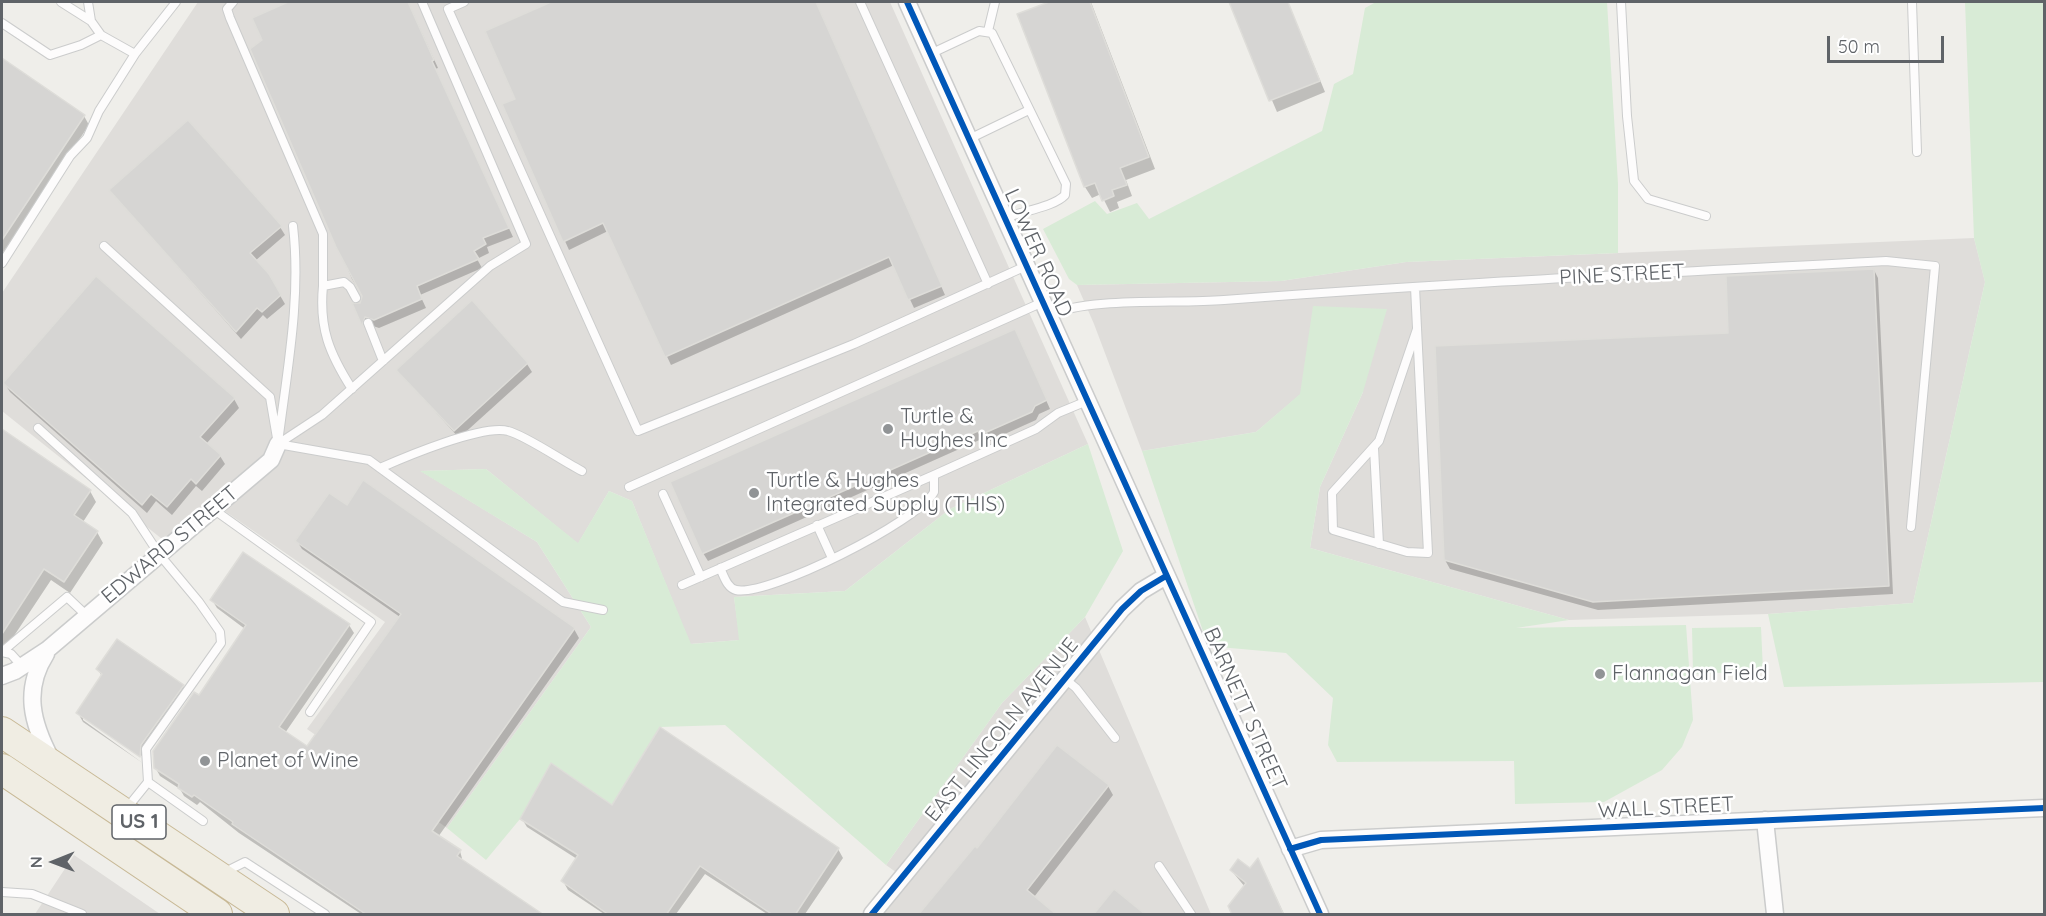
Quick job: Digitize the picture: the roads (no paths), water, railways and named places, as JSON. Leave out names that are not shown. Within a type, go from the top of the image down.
[{"type":"highway","name":"US 1","points":[[2,732],[274,915]]},
{"type":"highway","name":"US 1","points":[[2,769],[217,915]]},
{"type":"street","name":"LOWER ROAD","points":[[907,2],[1140,517]]},
{"type":"street","name":"EDWARD STREET","points":[[2,676],[22,666],[56,642],[271,460],[278,444]]},
{"type":"street","name":"BARNETT STREET","points":[[1140,517],[1320,915]]},
{"type":"street","name":"EAST LINCOLN AVENUE","points":[[872,915],[1127,604],[1146,587],[1166,576]]},
{"type":"street","name":"EDWARD STREET","points":[[56,642],[38,668],[31,693],[36,728],[58,770]]},
{"type":"street","name":"WALL STREET","points":[[1290,849],[1321,840],[2044,808]]},
{"type":"street","points":[[1765,820],[1775,915]]},
{"type":"lane","points":[[61,2],[90,21],[101,35],[135,54]]},
{"type":"lane","points":[[88,2],[90,21]]},
{"type":"lane","points":[[2,263],[70,156],[87,138],[99,111],[135,54],[176,2]]},
{"type":"lane","points":[[233,2],[227,9],[230,18],[323,234],[322,327],[337,365],[351,389]]},
{"type":"lane","points":[[278,444],[322,416],[490,266],[526,244],[422,2]]},
{"type":"lane","points":[[464,2],[448,9],[638,431],[854,344],[1026,266]]},
{"type":"lane","points":[[860,2],[988,284]]},
{"type":"lane","points":[[988,31],[995,2]]},
{"type":"lane","points":[[1621,2],[1627,116],[1634,181],[1648,199],[1706,216]]},
{"type":"lane","points":[[1912,2],[1917,152]]},
{"type":"lane","points":[[2,23],[50,55],[101,35]]},
{"type":"lane","points":[[930,54],[979,31],[992,33],[1066,184],[1065,195],[1059,201],[1025,209],[1005,218]]},
{"type":"lane","points":[[969,139],[1029,110]]},
{"type":"lane","points":[[278,444],[296,302],[298,264],[293,226]]},
{"type":"lane","points":[[104,246],[270,397],[278,444]]},
{"type":"lane","name":"PINE STREET","points":[[629,487],[1045,309],[1220,301],[1415,287],[1886,261],[1935,266],[1911,526]]},
{"type":"lane","points":[[323,286],[344,282],[351,287],[356,298]]},
{"type":"lane","points":[[1415,287],[1428,553],[1407,552],[1333,530],[1332,509],[1335,488],[1374,448],[1382,434],[1417,328]]},
{"type":"lane","points":[[368,323],[383,361]]},
{"type":"lane","points":[[682,585],[1036,429],[1058,413],[1087,401]]},
{"type":"lane","points":[[38,428],[132,513],[159,554],[200,602],[220,632],[221,643],[146,749],[148,782],[123,812]]},
{"type":"lane","points":[[380,468],[427,448],[477,434],[507,431],[582,471]]},
{"type":"lane","points":[[278,444],[369,460],[563,602],[603,610]]},
{"type":"lane","points":[[1374,448],[1379,544]]},
{"type":"lane","points":[[720,568],[730,587],[738,590],[780,581],[851,550],[916,512],[934,492],[934,475]]},
{"type":"lane","points":[[663,494],[701,577]]},
{"type":"lane","points":[[212,509],[371,622],[310,712]]},
{"type":"lane","points":[[817,525],[832,558]]},
{"type":"lane","points":[[2,652],[67,597],[86,615]]},
{"type":"lane","points":[[2,652],[11,654],[22,666]]},
{"type":"lane","points":[[1065,679],[1076,688],[1114,738]]},
{"type":"lane","points":[[148,782],[203,821]]},
{"type":"lane","points":[[217,876],[245,862],[325,915]]},
{"type":"lane","points":[[1160,866],[1191,915]]},
{"type":"lane","points":[[2,892],[32,894],[82,915]]},
{"type":"place","name":"Turtle & Hughes Inc","points":[[888,429]]},
{"type":"place","name":"Turtle & Hughes Integrated Supply (THIS)","points":[[754,493]]},
{"type":"place","name":"Flannagan Field","points":[[1600,674]]},
{"type":"place","name":"Planet of Wine","points":[[205,761]]}]
